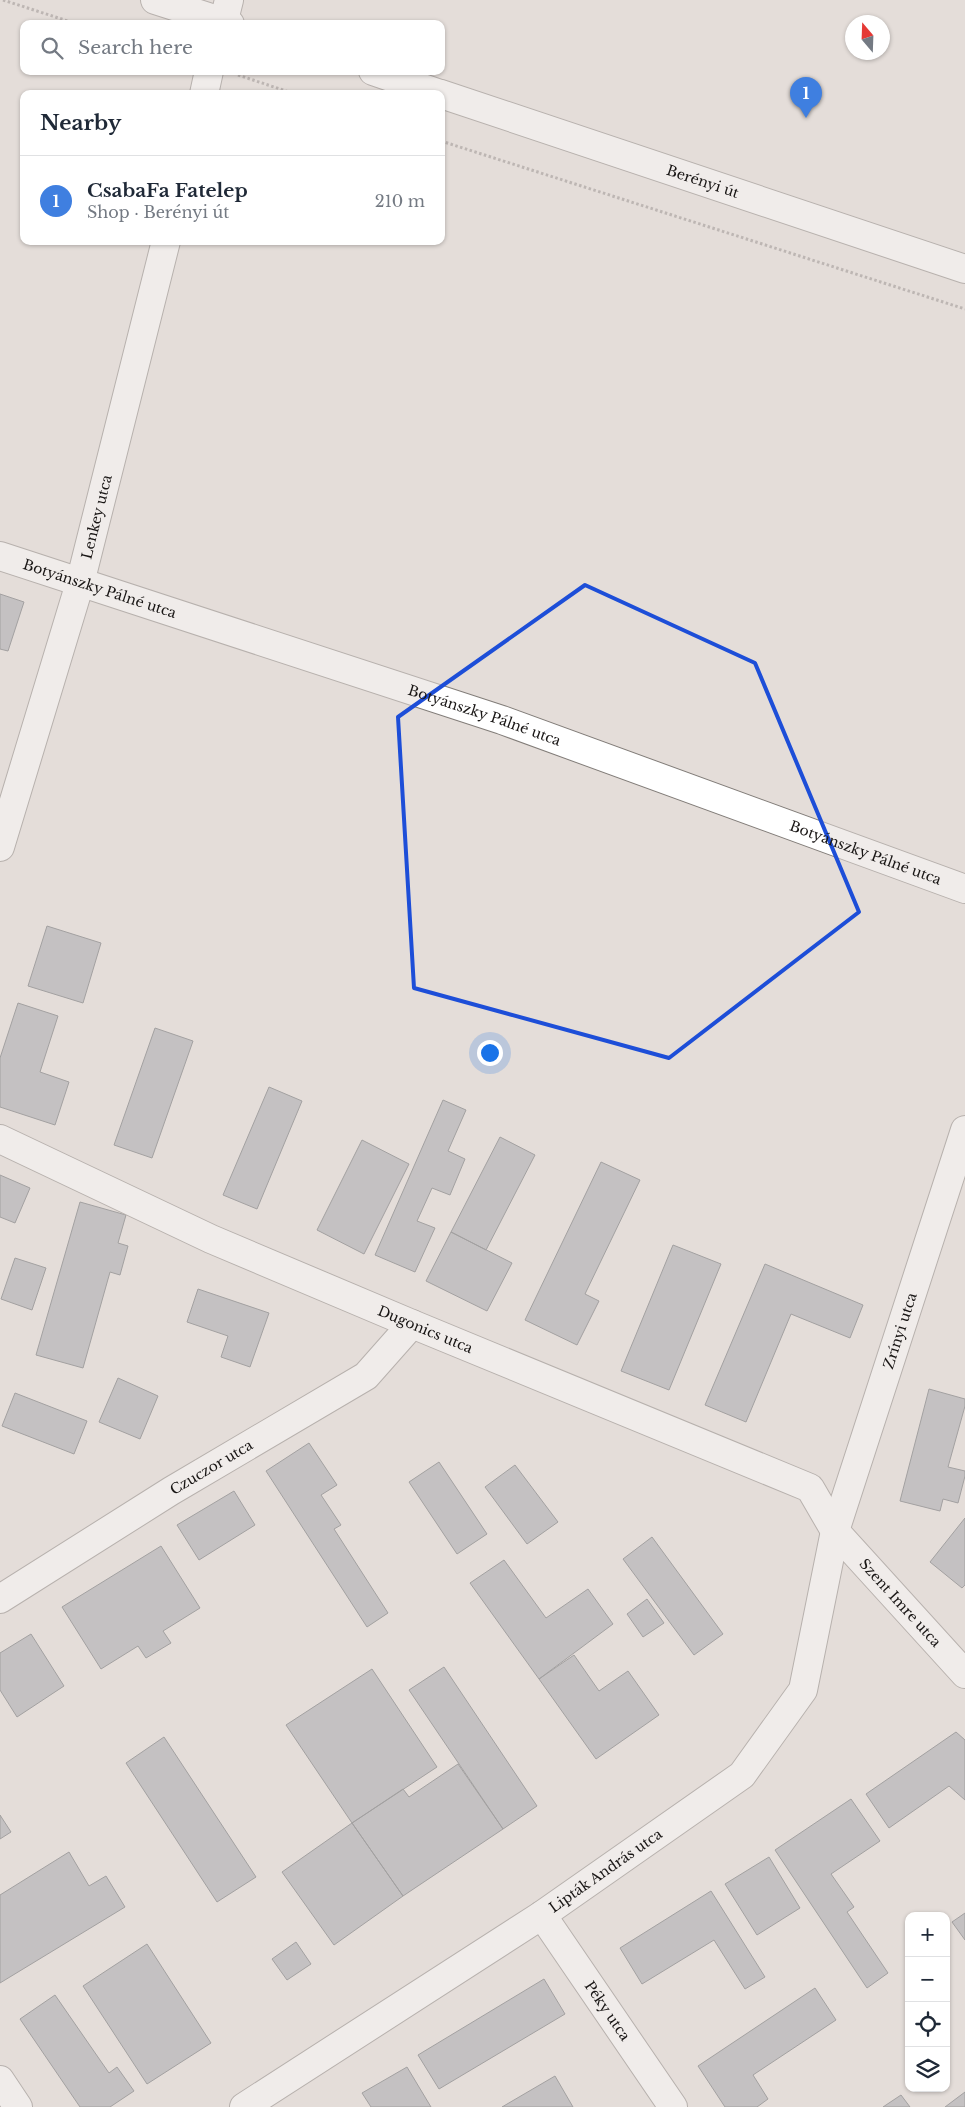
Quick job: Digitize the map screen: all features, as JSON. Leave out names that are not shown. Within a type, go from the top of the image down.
[{"type":"street","points":[[155,0],[226,17]]},
{"type":"street","points":[[207,90],[220,75]]},
{"type":"street","name":"Berényi út","points":[[385,75],[429,90]]},
{"type":"street","name":"Berényi út","points":[[445,95],[965,269]]},
{"type":"street","name":"Lenkey utca","points":[[0,847],[80,583],[165,245]]},
{"type":"street","name":"Botyánszky Pálné utca","points":[[0,556],[502,720],[965,889]]},
{"type":"street","name":"Zrínyi utca","points":[[835,1531],[965,1130]]},
{"type":"street","name":"Dugonics utca","points":[[0,1139],[211,1239],[810,1488],[835,1531]]},
{"type":"street","name":"Czuczor utca","points":[[0,1599],[171,1491],[366,1376],[412,1324]]},
{"type":"street","name":"Szent Imre utca","points":[[835,1531],[965,1674]]},
{"type":"street","name":"Lipták András utca","points":[[244,2107],[542,1914],[742,1775],[803,1690],[835,1531]]},
{"type":"street","name":"Péky utca","points":[[542,1914],[673,2107]]},
{"type":"street","points":[[0,2080],[18,2107]]},
{"type":"path","points":[[3,0],[65,20]]},
{"type":"path","points":[[229,75],[281,90]]},
{"type":"path","points":[[445,142],[965,309]]},
{"type":"highlighted area","points":[[585,585],[755,663],[859,912],[669,1058],[414,988],[398,717]]},
{"type":"building","points":[[0,594],[24,602],[8,651],[0,649]]},
{"type":"building","points":[[47,926],[101,943],[83,1003],[28,986]]},
{"type":"building","points":[[18,1003],[58,1016],[40,1072],[69,1082],[55,1125],[0,1107],[0,1058]]},
{"type":"building","points":[[155,1028],[193,1041],[152,1158],[114,1145]]},
{"type":"building","points":[[269,1087],[302,1101],[257,1209],[223,1195]]},
{"type":"building","points":[[443,1100],[466,1110],[448,1151],[465,1159],[450,1195],[432,1188],[417,1221],[435,1228],[415,1272],[375,1255]]},
{"type":"building","points":[[500,1137],[535,1155],[486,1250],[451,1232]]},
{"type":"building","points":[[362,1140],[409,1164],[364,1254],[317,1230]]},
{"type":"building","points":[[601,1162],[640,1180],[585,1294],[599,1301],[577,1345],[525,1320]]},
{"type":"building","points":[[0,1175],[30,1188],[15,1223],[0,1217]]},
{"type":"building","points":[[80,1202],[126,1215],[118,1243],[128,1246],[120,1275],[110,1272],[83,1368],[36,1355]]},
{"type":"building","points":[[451,1232],[512,1263],[487,1311],[426,1281]]},
{"type":"building","points":[[673,1245],[721,1264],[669,1390],[621,1371]]},
{"type":"building","points":[[15,1258],[46,1268],[32,1310],[1,1299]]},
{"type":"building","points":[[765,1264],[863,1305],[850,1338],[791,1314],[746,1422],[705,1405]]},
{"type":"building","points":[[198,1289],[269,1313],[250,1367],[221,1357],[228,1336],[187,1322]]},
{"type":"building","points":[[118,1378],[158,1396],[140,1439],[99,1422]]},
{"type":"building","points":[[929,1389],[965,1399],[965,1406],[948,1467],[965,1471],[965,1476],[958,1503],[943,1499],[940,1511],[900,1501]]},
{"type":"building","points":[[15,1393],[87,1421],[74,1454],[2,1426]]},
{"type":"building","points":[[309,1443],[337,1485],[321,1495],[341,1525],[334,1529],[388,1613],[367,1627],[266,1471]]},
{"type":"building","points":[[439,1462],[487,1534],[457,1554],[409,1482]]},
{"type":"building","points":[[515,1465],[558,1522],[527,1544],[485,1487]]},
{"type":"building","points":[[234,1491],[255,1525],[199,1560],[177,1525]]},
{"type":"building","points":[[965,1518],[965,1585],[962,1588],[930,1562]]},
{"type":"building","points":[[652,1537],[723,1634],[694,1655],[623,1559]]},
{"type":"building","points":[[161,1546],[200,1608],[163,1631],[171,1643],[146,1658],[138,1646],[101,1669],[62,1607]]},
{"type":"building","points":[[504,1560],[546,1618],[588,1589],[613,1624],[539,1679],[470,1583]]},
{"type":"building","points":[[647,1599],[664,1623],[643,1637],[627,1614]]},
{"type":"building","points":[[31,1634],[64,1686],[17,1717],[0,1690],[0,1653]]},
{"type":"building","points":[[574,1655],[599,1691],[628,1671],[659,1715],[596,1759],[539,1679]]},
{"type":"building","points":[[444,1667],[537,1806],[503,1829],[409,1690]]},
{"type":"building","points":[[372,1669],[437,1767],[352,1823],[286,1725]]},
{"type":"building","points":[[956,1732],[965,1740],[965,1800],[949,1786],[889,1828],[866,1794]]},
{"type":"building","points":[[164,1737],[256,1877],[217,1902],[126,1763]]},
{"type":"building","points":[[458,1764],[503,1829],[403,1896],[352,1823],[403,1789],[409,1797]]},
{"type":"building","points":[[851,1799],[880,1841],[831,1874],[854,1907],[847,1912],[888,1973],[867,1988],[775,1850]]},
{"type":"building","points":[[0,1815],[11,1832],[0,1839]]},
{"type":"building","points":[[352,1823],[403,1896],[334,1945],[282,1872]]},
{"type":"building","points":[[69,1852],[89,1886],[106,1876],[125,1907],[0,1983],[0,1895]]},
{"type":"building","points":[[769,1857],[800,1908],[757,1935],[725,1884]]},
{"type":"building","points":[[711,1891],[765,1977],[745,1989],[714,1940],[642,1984],[620,1948]]},
{"type":"building","points":[[965,1913],[965,1940],[952,1922]]},
{"type":"building","points":[[296,1942],[311,1964],[287,1980],[272,1959]]},
{"type":"building","points":[[147,1944],[211,2043],[147,2084],[83,1986]]},
{"type":"building","points":[[544,1979],[565,2014],[439,2089],[418,2055]]},
{"type":"building","points":[[815,1988],[836,2020],[753,2075],[768,2099],[757,2107],[725,2107],[698,2066]]},
{"type":"building","points":[[55,1995],[109,2073],[117,2067],[134,2091],[110,2107],[80,2107],[20,2019]]},
{"type":"building","points":[[407,2067],[431,2107],[371,2107],[362,2093]]},
{"type":"building","points":[[555,2076],[573,2107],[502,2107]]},
{"type":"building","points":[[965,2092],[965,2107],[945,2107]]},
{"type":"building","points":[[901,2095],[910,2107],[883,2107]]},
{"type":"place","name":"CsabaFa Fatelep","points":[[806,118]]}]
